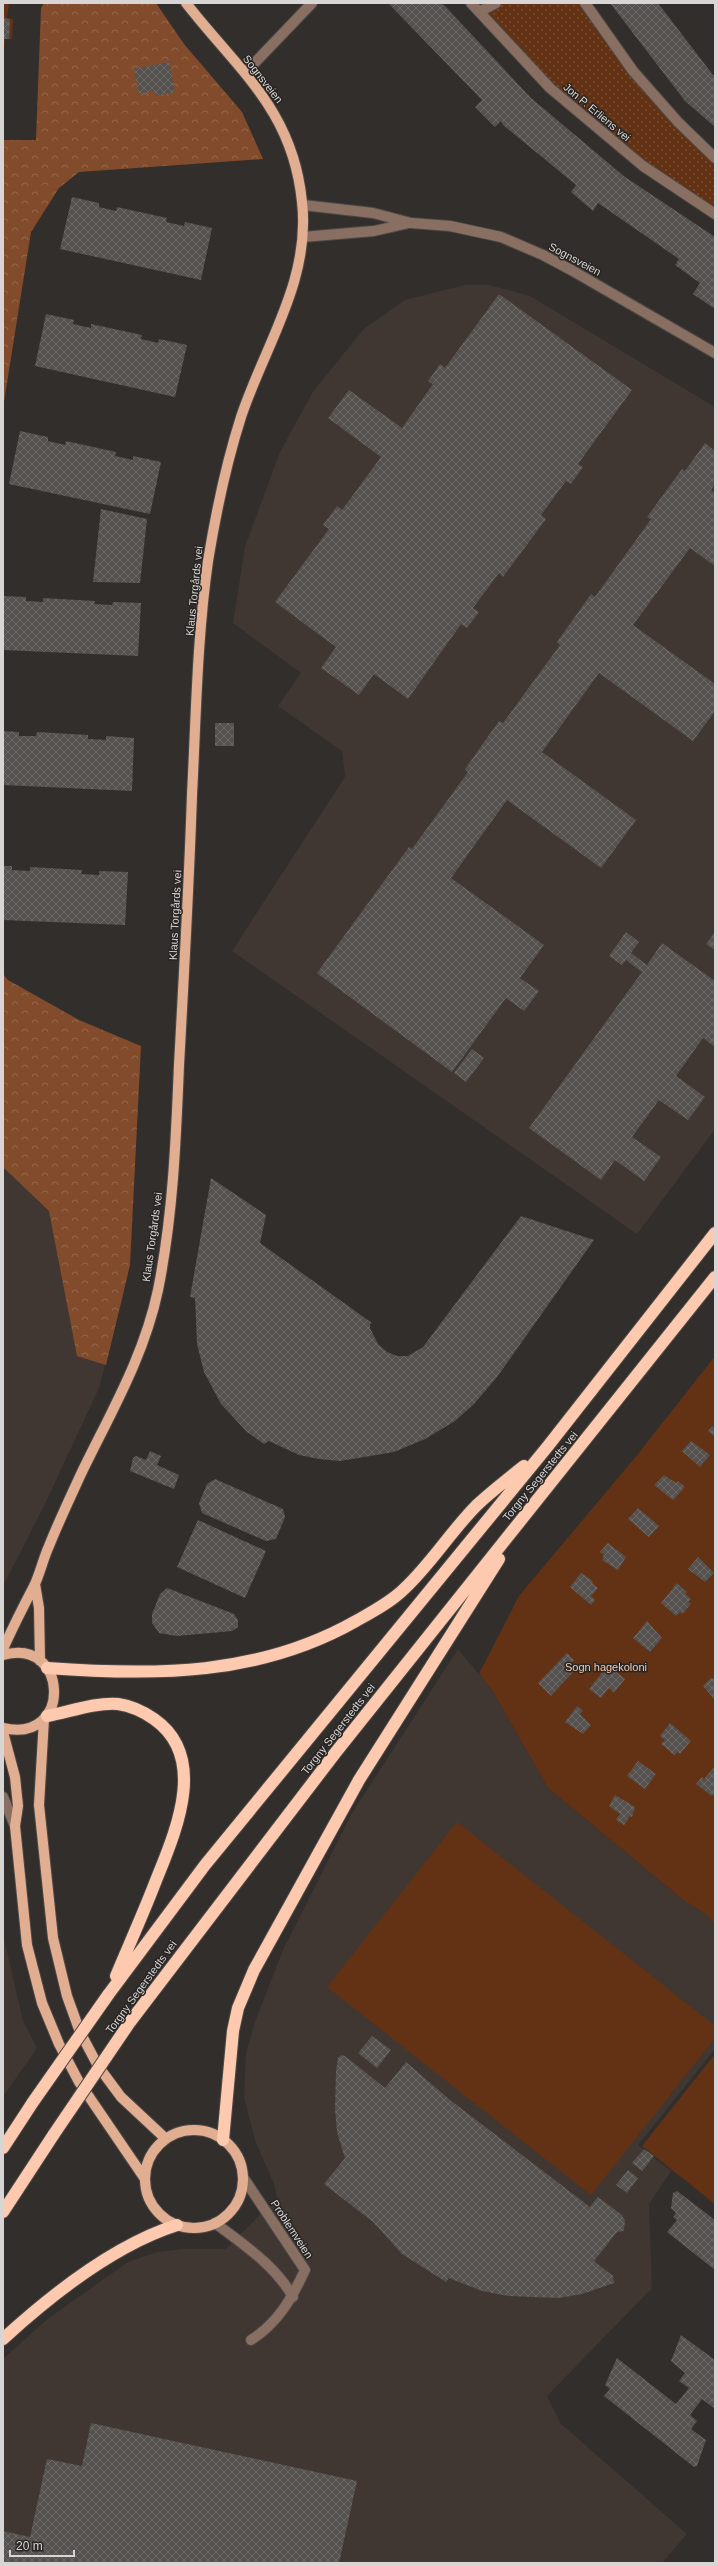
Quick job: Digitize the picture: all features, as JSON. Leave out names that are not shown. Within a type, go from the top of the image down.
[{"type":"highway","name":"Torgny Segerstedts vei","points":[[3,2148],[111,1989],[205,1865],[312,1732],[548,1446],[715,1233]]},
{"type":"highway","name":"Torgny Segerstedts vei","points":[[3,2212],[130,2022],[336,1752],[715,1277]]},
{"type":"highway","points":[[43,1664],[138,1672],[240,1664],[273,1657],[328,1636],[372,1612],[404,1590],[478,1504],[548,1446]]},
{"type":"highway","points":[[223,2140],[233,2031],[238,2008],[254,1970],[360,1780],[534,1505]]},
{"type":"highway","points":[[45,1718],[103,1705],[118,1704],[135,1708],[154,1719],[168,1731],[180,1754],[184,1792],[176,1828],[168,1854],[111,1989]]},
{"type":"highway","points":[[3,2339],[97,2265],[153,2233],[177,2225]]},
{"type":"main road","name":"Sognsveien","points":[[186,3],[245,72],[272,107],[291,147],[303,205],[303,237]]},
{"type":"main road","name":"Klaus Torgårds vei","points":[[3,1649],[21,1607],[36,1584],[51,1539],[133,1370],[157,1293],[164,1254],[175,1156],[195,729],[208,561],[227,468],[241,417],[292,293],[298,269],[303,237]]},
{"type":"main road","name":"Klaus Torgårds vei","points":[[36,1584],[43,1664]]},
{"type":"main road","points":[[3,1655],[20,1653],[43,1664],[54,1682],[55,1697],[45,1718],[44,1749],[39,1784],[40,1811],[53,1938],[67,1996],[80,2032],[98,2066],[121,2098],[166,2139]]},
{"type":"main road","points":[[3,1728],[25,1730],[45,1718]]},
{"type":"main road","points":[[3,1732],[15,1777],[18,1806],[15,1826],[27,1945],[42,2003],[58,2044],[79,2082],[144,2179]]},
{"type":"main road","points":[[195,2130],[210,2133],[223,2140],[234,2152],[243,2177],[238,2200],[230,2212],[215,2223],[191,2228],[177,2225],[162,2217],[152,2206],[146,2192],[144,2179],[146,2168],[153,2152],[166,2139],[180,2132],[195,2130]]},
{"type":"street","points":[[245,72],[312,3]]},
{"type":"street","name":"Jon P. Erliens vei","points":[[471,3],[550,88],[643,166],[715,214]]},
{"type":"street","points":[[479,12],[496,3]]},
{"type":"street","points":[[585,3],[633,71],[678,122],[715,158]]},
{"type":"street","name":"Sognsveien","points":[[303,205],[373,213],[411,223],[477,231],[522,245],[593,282],[715,353]]},
{"type":"street","name":"Sognsveien","points":[[303,237],[374,231],[411,223]]},
{"type":"street","points":[[3,1797],[15,1826]]},
{"type":"street","name":"Problemveien","points":[[243,2177],[305,2270],[293,2297],[275,2321],[251,2340]]},
{"type":"street","points":[[215,2223],[261,2259],[285,2283],[293,2297]]},
{"type":"shaded area","points":[[465,285],[489,285],[530,296],[715,407],[715,1129],[637,1234],[232,951],[345,777],[342,751],[278,706],[301,673],[233,623],[245,547],[280,452],[314,390],[364,329],[405,300]]},
{"type":"shaded area","points":[[3,1083],[124,1293],[99,1388],[44,1506],[3,1586]]},
{"type":"shaded area","points":[[458,1649],[492,1690],[548,1788],[682,1899],[707,1915],[715,1925],[715,2049],[638,2145],[671,2171],[649,2204],[652,2288],[547,2396],[561,2424],[687,2534],[662,2563],[3,2563],[3,2359],[49,2318],[128,2262],[157,2252],[183,2249],[226,2249],[277,2198],[274,2184],[256,2143],[244,2098],[246,2053],[255,2022],[283,1950],[351,1815]]},
{"type":"shaded area","points":[[3,1934],[23,2021],[37,2048],[3,2097]]},
{"type":"green space","points":[[3,3],[9,3],[7,18],[13,19],[12,39],[5,39],[3,56]]},
{"type":"green space","points":[[44,3],[156,3],[184,44],[242,112],[263,159],[79,172],[59,188],[31,232],[3,408],[3,140],[36,140],[41,8]]},
{"type":"green space","points":[[496,3],[585,3],[633,71],[715,158],[715,214],[643,166],[550,88],[479,12]]},
{"type":"green space","points":[[3,974],[8,980],[79,1020],[141,1046],[130,1265],[106,1365],[77,1356],[49,1211],[3,1167]]},
{"type":"green space","name":"Sogn hagekoloni","points":[[715,1356],[715,1925],[707,1915],[682,1899],[548,1788],[492,1690],[479,1674],[519,1596],[638,1454]]},
{"type":"green space","points":[[457,1822],[715,2026],[715,2038],[591,2195],[327,1987]]},
{"type":"green space","points":[[715,2054],[715,2204],[642,2146]]},
{"type":"building","points":[[388,3],[440,3],[445,6],[531,98],[625,177],[715,237],[715,309],[693,294],[700,283],[675,265],[679,259],[598,203],[593,211],[571,192],[576,185],[503,125],[501,121],[495,127],[475,107],[482,100]]},
{"type":"building","points":[[610,3],[658,3],[713,75],[715,74],[715,127],[685,101]]},
{"type":"building","points":[[3,18],[10,19],[9,39],[3,39]]},
{"type":"building","points":[[169,62],[175,92],[156,96],[155,91],[139,94],[134,69]]},
{"type":"building","points":[[72,197],[99,203],[99,207],[116,211],[117,207],[167,218],[166,222],[184,226],[185,222],[212,228],[201,280],[60,249]]},
{"type":"building","points":[[499,294],[632,390],[578,464],[583,467],[571,484],[566,481],[541,515],[546,519],[503,577],[499,573],[473,608],[479,612],[467,628],[461,624],[408,699],[374,674],[359,695],[321,668],[336,647],[275,602],[329,529],[323,525],[337,506],[342,510],[381,457],[328,418],[349,390],[402,428],[433,384],[428,381],[440,364],[445,368]]},
{"type":"building","points":[[46,314],[74,320],[73,324],[91,328],[91,324],[142,335],[141,339],[158,343],[159,339],[187,345],[175,397],[35,366]]},
{"type":"building","points":[[20,431],[48,437],[48,441],[65,445],[66,441],[116,452],[115,456],[133,460],[133,456],[161,462],[150,514],[9,484]]},
{"type":"building","points":[[705,443],[715,451],[715,484],[711,490],[715,493],[715,566],[690,548],[633,625],[715,684],[715,711],[693,741],[599,673],[542,752],[636,820],[601,868],[507,800],[451,878],[544,945],[520,978],[539,991],[524,1011],[506,998],[452,1072],[317,973],[409,847],[412,849],[468,772],[465,769],[499,721],[503,723],[560,645],[557,642],[591,594],[595,597],[651,519],[647,517],[682,469],[685,471]]},
{"type":"building","points":[[101,509],[147,519],[140,583],[93,582]]},
{"type":"building","points":[[3,596],[26,597],[26,601],[43,602],[43,598],[95,601],[94,604],[112,605],[113,602],[141,603],[138,656],[3,650]]},
{"type":"building","points":[[215,723],[234,723],[234,746],[215,746]]},
{"type":"building","points":[[3,731],[19,732],[19,736],[36,736],[37,732],[88,735],[88,739],[106,740],[106,736],[134,738],[132,791],[3,785]]},
{"type":"building","points":[[3,866],[12,866],[12,870],[30,871],[30,867],[82,870],[81,874],[99,875],[99,871],[128,872],[125,925],[3,920]]},
{"type":"building","points":[[626,932],[639,942],[631,953],[647,965],[662,943],[715,981],[715,1047],[703,1038],[676,1076],[705,1097],[688,1120],[659,1100],[632,1137],[661,1157],[644,1181],[615,1160],[601,1180],[529,1128],[642,972],[626,960],[622,965],[609,956]]},
{"type":"building","points":[[715,932],[715,950],[706,944]]},
{"type":"building","points":[[472,1049],[484,1058],[466,1082],[454,1073]]},
{"type":"building","points":[[211,1178],[266,1215],[260,1243],[372,1323],[370,1324],[370,1328],[378,1344],[387,1352],[397,1356],[408,1356],[423,1347],[521,1216],[594,1240],[497,1377],[474,1404],[455,1421],[425,1439],[394,1452],[340,1461],[319,1459],[299,1455],[269,1441],[264,1444],[247,1432],[221,1404],[204,1372],[197,1344],[195,1298],[190,1297]]},
{"type":"building","points":[[712,1426],[715,1428],[715,1437],[708,1431]]},
{"type":"building","points":[[691,1441],[710,1455],[700,1467],[682,1451]]},
{"type":"building","points":[[150,1451],[161,1456],[157,1465],[179,1475],[174,1489],[130,1471],[133,1458],[136,1456],[146,1460]]},
{"type":"building","points":[[664,1475],[676,1483],[678,1481],[685,1487],[673,1500],[654,1485]]},
{"type":"building","points":[[215,1479],[283,1509],[285,1517],[276,1539],[266,1541],[202,1513],[199,1503],[207,1484]]},
{"type":"building","points":[[638,1508],[659,1526],[649,1537],[628,1519]]},
{"type":"building","points":[[198,1520],[266,1551],[245,1598],[177,1567]]},
{"type":"building","points":[[608,1543],[626,1557],[618,1570],[602,1560],[604,1555],[600,1552]]},
{"type":"building","points":[[698,1557],[714,1573],[705,1582],[688,1569]]},
{"type":"building","points":[[581,1573],[593,1581],[592,1583],[598,1588],[591,1596],[595,1600],[591,1605],[570,1587]]},
{"type":"building","points":[[677,1583],[687,1592],[685,1594],[691,1599],[688,1602],[691,1604],[682,1614],[680,1612],[676,1616],[661,1603]]},
{"type":"building","points":[[167,1588],[234,1614],[238,1620],[238,1627],[232,1631],[177,1636],[159,1633],[152,1623],[152,1614],[160,1594]]},
{"type":"building","points":[[647,1621],[662,1638],[650,1652],[633,1638]]},
{"type":"building","points":[[567,1653],[574,1660],[569,1665],[574,1671],[551,1696],[538,1683]]},
{"type":"building","points":[[608,1665],[625,1679],[614,1693],[609,1688],[601,1698],[589,1689]]},
{"type":"building","points":[[711,1678],[715,1679],[715,1700],[703,1686]]},
{"type":"building","points":[[577,1706],[583,1711],[580,1714],[591,1725],[583,1734],[565,1722]]},
{"type":"building","points":[[670,1723],[691,1741],[680,1754],[678,1752],[674,1755],[661,1744],[665,1740],[660,1736]]},
{"type":"building","points":[[638,1761],[656,1774],[645,1789],[627,1776]]},
{"type":"building","points":[[713,1768],[715,1770],[715,1793],[712,1796],[696,1784],[702,1777],[704,1779]]},
{"type":"building","points":[[615,1795],[635,1807],[632,1817],[630,1816],[624,1825],[616,1820],[620,1814],[609,1806]]},
{"type":"building","points":[[372,2036],[391,2050],[377,2068],[358,2053]]},
{"type":"building","points":[[341,2055],[345,2056],[385,2088],[406,2062],[450,2100],[590,2207],[598,2197],[622,2215],[625,2220],[624,2231],[617,2232],[594,2261],[613,2276],[614,2283],[582,2294],[559,2298],[508,2296],[482,2291],[449,2278],[446,2282],[402,2254],[373,2222],[324,2184],[345,2158],[337,2132],[335,2109],[336,2071],[338,2058]]},
{"type":"building","points":[[644,2149],[654,2156],[642,2171],[632,2163]]},
{"type":"building","points":[[628,2170],[638,2178],[627,2193],[616,2185]]},
{"type":"building","points":[[677,2191],[715,2220],[715,2270],[667,2232],[677,2220],[673,2217],[676,2213],[671,2208],[673,2193]]},
{"type":"building","points":[[681,2335],[715,2360],[715,2409],[702,2399],[690,2415],[697,2421],[691,2429],[706,2440],[697,2466],[694,2467],[604,2396],[610,2389],[605,2385],[617,2358],[676,2404],[689,2388],[679,2381],[685,2373],[671,2361]]},
{"type":"building","points":[[91,2423],[357,2481],[339,2563],[3,2563],[3,2531],[30,2537],[47,2459],[82,2466]]}]
